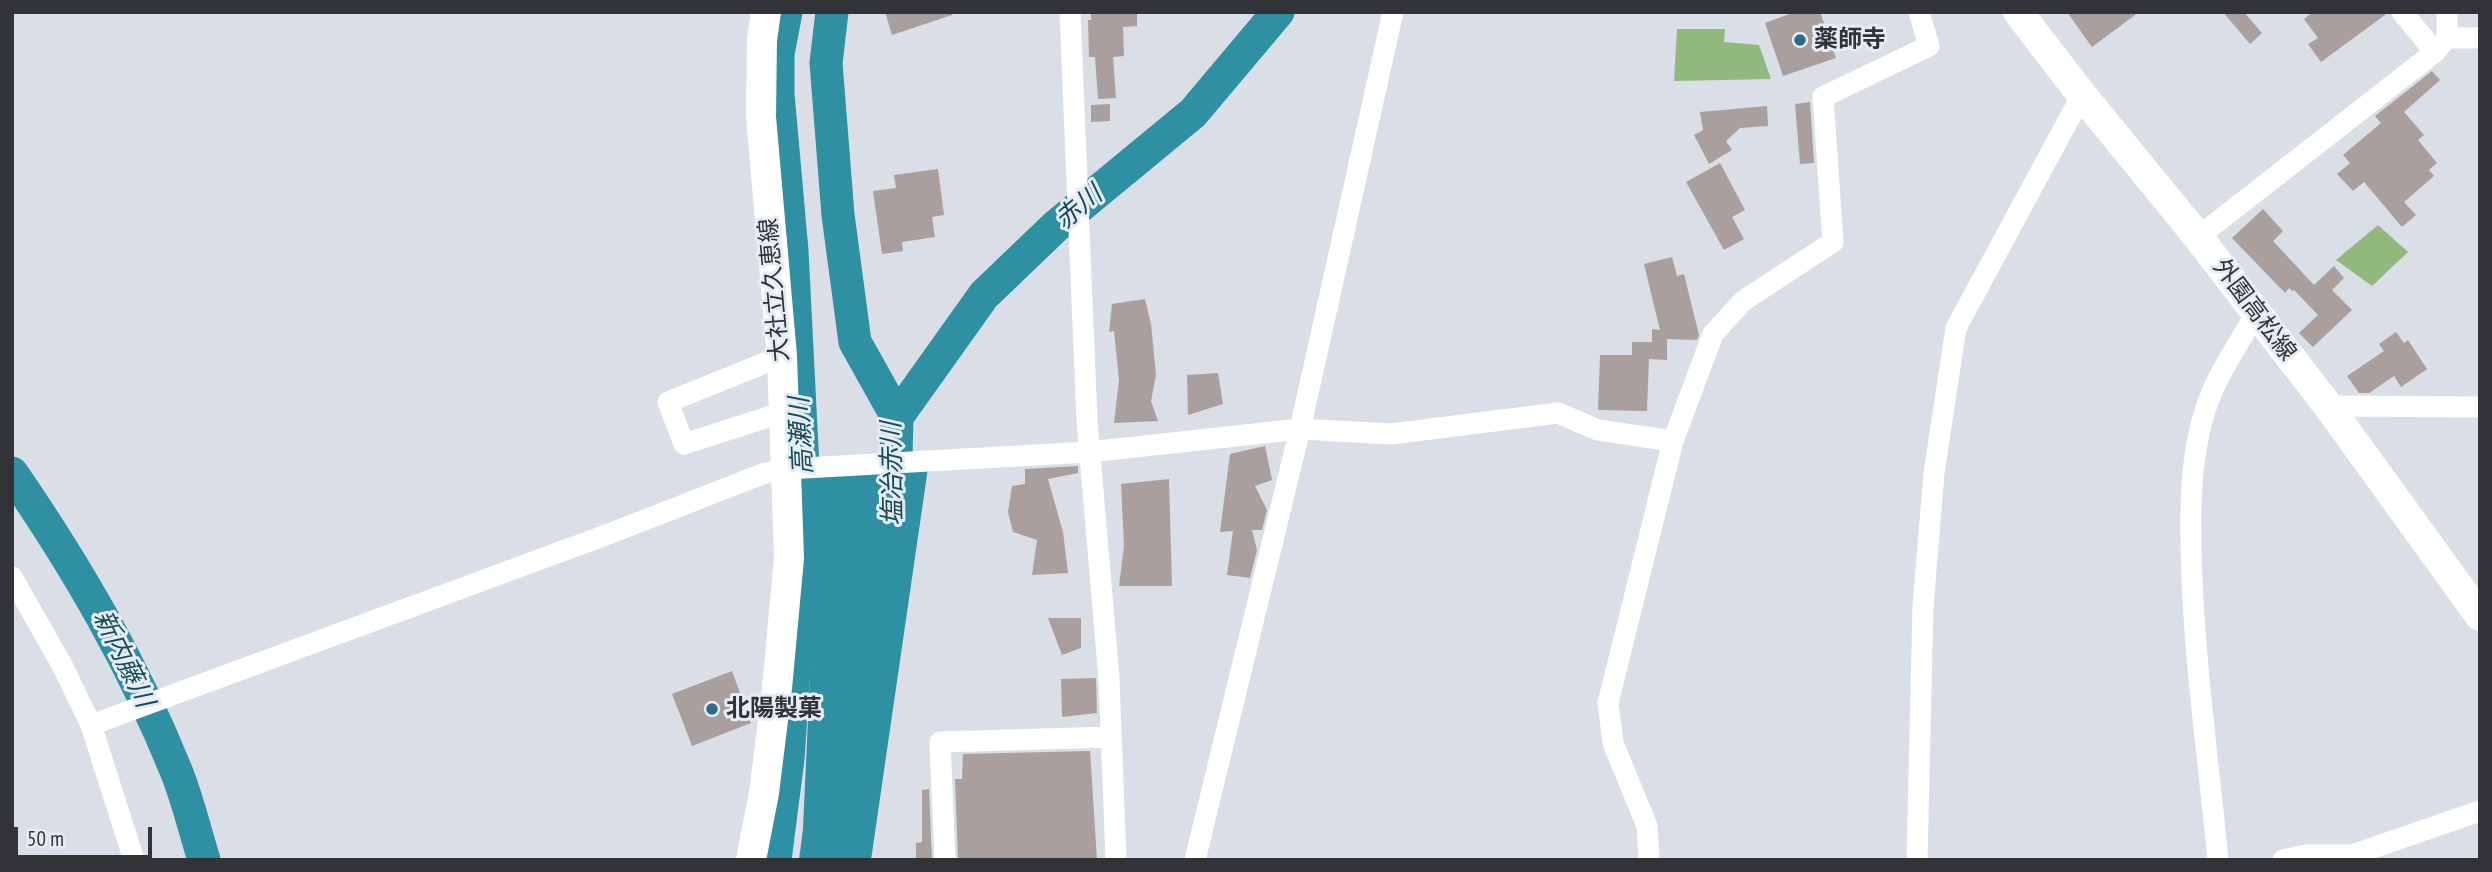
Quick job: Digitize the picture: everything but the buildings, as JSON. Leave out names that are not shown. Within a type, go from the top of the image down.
[{"type":"main road","name":"大社立久恵線","points":[[751,860],[764,793],[789,558],[782,356],[761,117],[762,40],[766,12]]},
{"type":"main road","name":"外園高松線","points":[[2018,12],[2328,405],[2480,616]]},
{"type":"street","points":[[1070,12],[1089,452],[1111,737],[1116,860]]},
{"type":"street","points":[[1195,860],[1300,429],[1393,12]]},
{"type":"street","points":[[1649,860],[1647,826],[1614,743],[1608,704],[1673,441],[1713,334],[1743,301],[1833,242],[1823,97],[1928,46],[1919,12]]},
{"type":"street","points":[[2402,12],[2441,45]]},
{"type":"street","points":[[2441,45],[2447,12]]},
{"type":"street","points":[[2198,237],[2441,45],[2480,38]]},
{"type":"street","points":[[1917,860],[1923,606],[1934,473],[1956,328],[2082,95]]},
{"type":"street","points":[[2218,860],[2195,629],[2190,534],[2194,471],[2205,411],[2256,313]]},
{"type":"street","points":[[782,356],[668,402],[684,444],[784,412]]},
{"type":"street","points":[[2328,405],[2480,407]]},
{"type":"street","points":[[99,722],[594,540],[765,473],[787,469],[1089,452],[1300,429],[1391,435],[1558,413],[1598,430],[1673,441]]},
{"type":"street","points":[[12,577],[63,667],[99,722],[134,860]]},
{"type":"street","points":[[945,860],[940,742],[1111,737]]},
{"type":"street","points":[[2283,860],[2306,855],[2353,855],[2480,811]]},
{"type":"green space","points":[[1677,29],[1725,29],[1724,42],[1759,45],[1771,79],[1674,81]]},
{"type":"green space","points":[[2378,225],[2408,252],[2372,286],[2336,260]]},
{"type":"water","points":[[928,468],[871,860],[799,860],[803,829],[819,473]]},
{"type":"waterway","name":"高瀬川","points":[[775,860],[788,759],[805,507],[792,251],[778,94],[778,54],[786,12]]},
{"type":"waterway","name":"塩冶赤川","points":[[832,12],[826,63],[838,215],[855,342],[897,417],[895,498]]},
{"type":"waterway","name":"赤川","points":[[897,417],[984,295],[1056,226],[1193,113],[1278,12]]},
{"type":"waterway","name":"新内藤川","points":[[12,473],[82,581],[123,655],[177,773],[204,860]]},
{"type":"place","name":"薬師寺","points":[[1800,40]]},
{"type":"place","name":"北陽製菓","points":[[712,709]]}]
